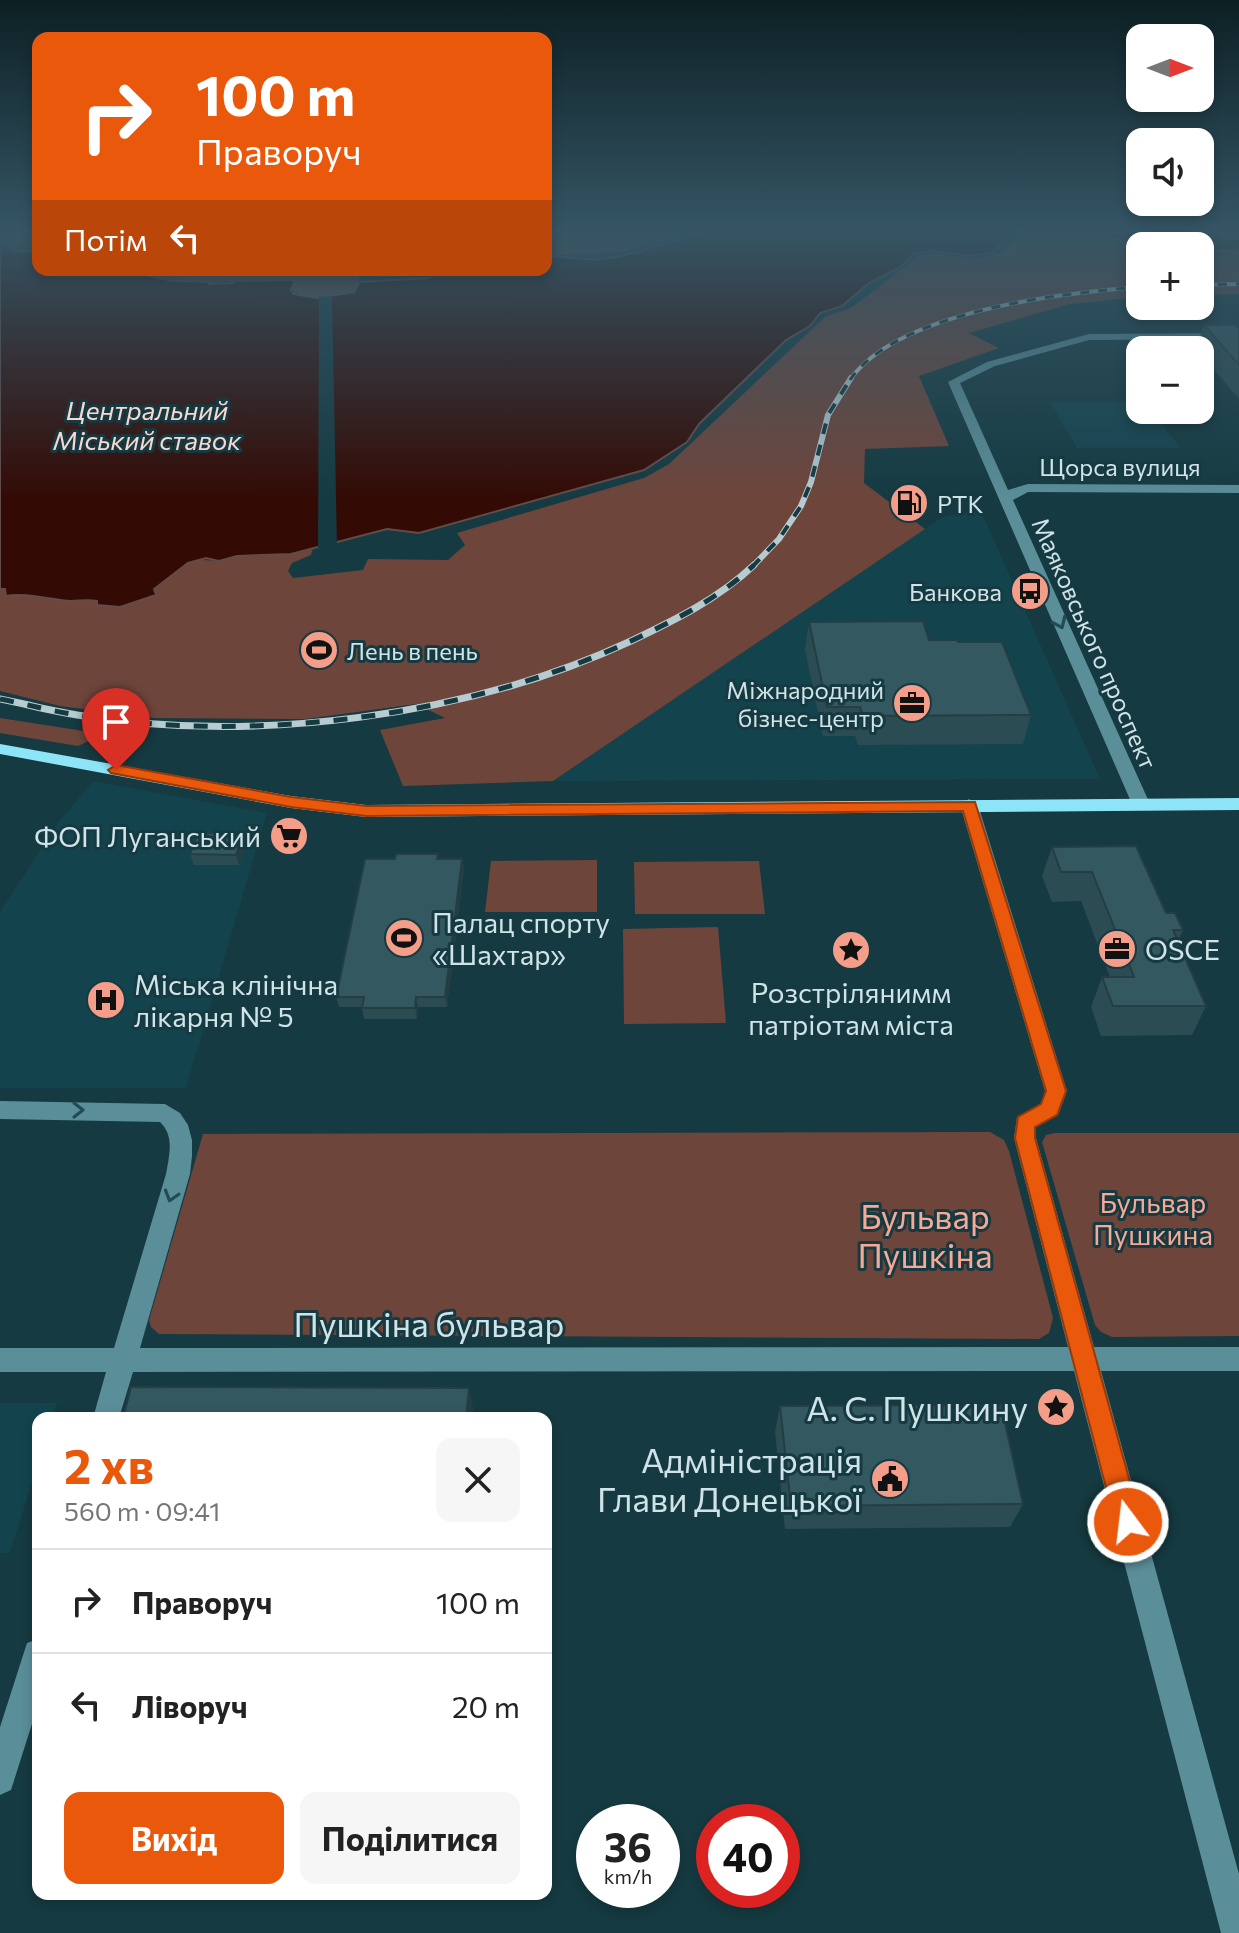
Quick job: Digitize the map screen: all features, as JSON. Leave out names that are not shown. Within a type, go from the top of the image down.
[{"type":"main road","points":[[0,749],[291,802],[366,811],[1239,804]]},
{"type":"street","name":"Маяковського проспект","points":[[1141,804],[953,386],[958,378],[1019,355],[1089,337],[1239,336]]},
{"type":"street","points":[[995,479],[1011,486],[1028,488]]},
{"type":"street","name":"Щорса вулиця","points":[[1005,500],[1013,492],[1028,488],[1239,489]]},
{"type":"street","points":[[969,805],[1056,1091],[1050,1109],[1025,1123],[1025,1138],[1238,1933]]},
{"type":"street","points":[[0,1110],[139,1110],[165,1113],[175,1120],[182,1139],[178,1174],[108,1412]]},
{"type":"street","points":[[1084,1360],[1239,1359]]},
{"type":"street","name":"Пушкіна бульвар","points":[[0,1360],[1084,1360]]},
{"type":"street","points":[[0,1779],[32,1674]]},
{"type":"shaded area","points":[[1050,402],[1126,402],[1126,424],[1162,424],[1180,448],[1077,448]]},
{"type":"shaded area","points":[[981,511],[1100,779],[553,781],[944,516]]},
{"type":"shaded area","name":"Міська клінічна лікарня № 5","points":[[93,781],[267,813],[186,1088],[0,1088],[0,912],[58,823]]},
{"type":"shaded area","points":[[0,1403],[57,1403],[55,1412],[32,1412],[32,1483],[10,1553],[0,1553]]},
{"type":"green space","points":[[822,320],[1014,320],[969,333],[999,348],[919,376],[949,446],[865,449],[864,483],[925,529],[553,781],[403,786],[380,730],[445,718],[416,704],[305,719],[153,718],[60,706],[0,691],[0,589],[6,589],[6,596],[94,600],[98,601],[97,605],[120,607],[156,595],[153,589],[185,565],[197,561],[220,561],[236,556],[313,548],[311,555],[292,563],[288,571],[293,578],[363,570],[368,559],[448,560],[465,545],[457,533],[644,478],[669,464]]},
{"type":"green space","points":[[0,718],[103,734],[78,746],[0,733]]},
{"type":"green space","points":[[597,860],[597,912],[485,912],[491,861]]},
{"type":"green space","points":[[759,861],[765,914],[635,914],[634,862]]},
{"type":"green space","points":[[718,927],[726,1023],[624,1024],[623,929]]},
{"type":"green space","name":"Бульвар Пушкіна","points":[[990,1132],[1004,1140],[1009,1151],[1053,1318],[1049,1333],[1039,1339],[159,1334],[151,1327],[149,1320],[203,1134]]},
{"type":"green space","name":"Бульвар Пушкина","points":[[1239,1133],[1239,1336],[1112,1337],[1101,1332],[1095,1325],[1042,1142],[1046,1135]]},
{"type":"water","name":"Центральний Міський ставок","points":[[0,320],[814,320],[786,340],[699,424],[687,442],[644,470],[419,533],[387,529],[291,554],[237,556],[219,561],[206,558],[188,563],[154,589],[156,595],[120,607],[97,605],[97,601],[93,600],[6,596],[5,589],[0,589]]},
{"type":"pier","points":[[319,320],[332,320],[337,547],[318,552]]},
{"type":"building","points":[[1204,325],[1235,325],[1239,329],[1239,365],[1214,336]]},
{"type":"building","name":"Міжнародний бізнес-центр","points":[[923,621],[929,640],[1002,642],[1031,715],[863,716],[860,707],[827,707],[809,622]]},
{"type":"building","points":[[198,833],[243,834],[236,855],[190,854]]},
{"type":"building","points":[[1136,846],[1166,913],[1175,913],[1183,930],[1173,930],[1206,1006],[1113,1006],[1102,977],[1134,977],[1092,872],[1061,872],[1052,847]]},
{"type":"building","name":"Палац спорту «Шахтар»","points":[[396,854],[438,854],[437,859],[462,859],[445,997],[416,997],[415,1008],[362,1008],[364,997],[336,997],[365,859],[395,859]]},
{"type":"building","points":[[131,1387],[469,1388],[467,1412],[125,1412]]},
{"type":"building","name":"Адміністрація Глави Донецької","points":[[1001,1405],[1023,1504],[791,1506],[780,1406]]},
{"type":"railway","points":[[850,380],[873,356],[904,337],[948,320]]},
{"type":"railway","points":[[754,565],[779,539],[801,506],[811,482],[828,415],[851,378]]},
{"type":"railway","points":[[0,699],[77,715],[145,723],[215,726],[287,724],[359,717],[431,705],[501,689],[568,667],[631,641],[711,598],[754,565]]},
{"type":"place","name":"РТК","points":[[909,503]]},
{"type":"place","name":"Банкова","points":[[1030,591]]},
{"type":"place","name":"Лень в пень","points":[[319,650]]},
{"type":"place","name":"Міжнародний бізнес-центр","points":[[912,703]]},
{"type":"place","name":"ФОП Луганський","points":[[289,836]]},
{"type":"place","name":"Палац спорту «Шахтар»","points":[[404,938]]},
{"type":"place","name":"OSCE","points":[[1117,949]]},
{"type":"place","name":"Розстрілянимм патріотам міста","points":[[851,950]]},
{"type":"place","name":"Міська клінічна лікарня № 5","points":[[106,1000]]},
{"type":"place","name":"А. С. Пушкину","points":[[1056,1407]]},
{"type":"place","name":"Адміністрація Глави Донецької","points":[[890,1479]]},
{"type":"route","points":[[116,770],[291,802],[366,811],[969,805],[1056,1091],[1050,1109],[1025,1123],[1025,1138],[1128,1522]]}]
